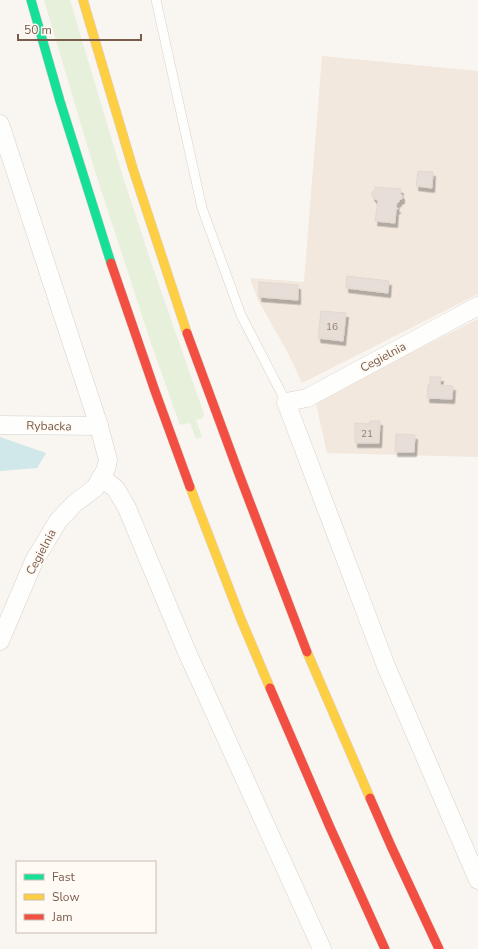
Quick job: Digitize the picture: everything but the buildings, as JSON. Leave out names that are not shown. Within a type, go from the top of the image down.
[{"type":"highway","points":[[31,0],[102,238],[191,491],[240,617],[317,798],[385,949]]},
{"type":"highway","points":[[84,0],[133,169],[186,331],[215,410],[308,654],[391,846],[439,949]]},
{"type":"street","name":"Cegielnia","points":[[0,124],[99,426],[108,460],[106,469],[95,488],[76,503],[58,521],[34,561],[0,641]]},
{"type":"street","name":"Cegielnia","points":[[286,402],[307,398],[478,306]]},
{"type":"street","points":[[286,402],[386,666],[478,880]]},
{"type":"street","name":"Rybacka","points":[[0,425],[99,426]]},
{"type":"street","points":[[101,477],[116,489],[127,508],[187,652],[322,949]]},
{"type":"lane","points":[[156,0],[202,208],[241,315],[286,402]]},
{"type":"shaded area","points":[[322,56],[478,71],[478,294],[302,383],[288,353],[258,300],[250,278],[304,282]]},
{"type":"shaded area","points":[[478,319],[478,457],[327,453],[316,404],[349,384]]},
{"type":"green space","points":[[44,0],[70,0],[122,174],[204,414],[202,418],[196,420],[202,437],[196,439],[190,423],[180,425],[152,346],[94,168]]},
{"type":"water","points":[[0,437],[46,453],[37,468],[0,471]]},
{"type":"traffic: fast","points":[[31,0],[60,101],[111,263]]},
{"type":"traffic: slow","points":[[83,0],[133,169],[187,333]]},
{"type":"traffic: slow","points":[[190,487],[240,617],[270,688]]},
{"type":"traffic: slow","points":[[307,652],[370,798]]},
{"type":"traffic: jam","points":[[111,263],[190,487]]},
{"type":"traffic: jam","points":[[187,333],[307,652]]},
{"type":"traffic: jam","points":[[270,688],[329,825],[385,949]]},
{"type":"traffic: jam","points":[[370,798],[439,949]]}]
